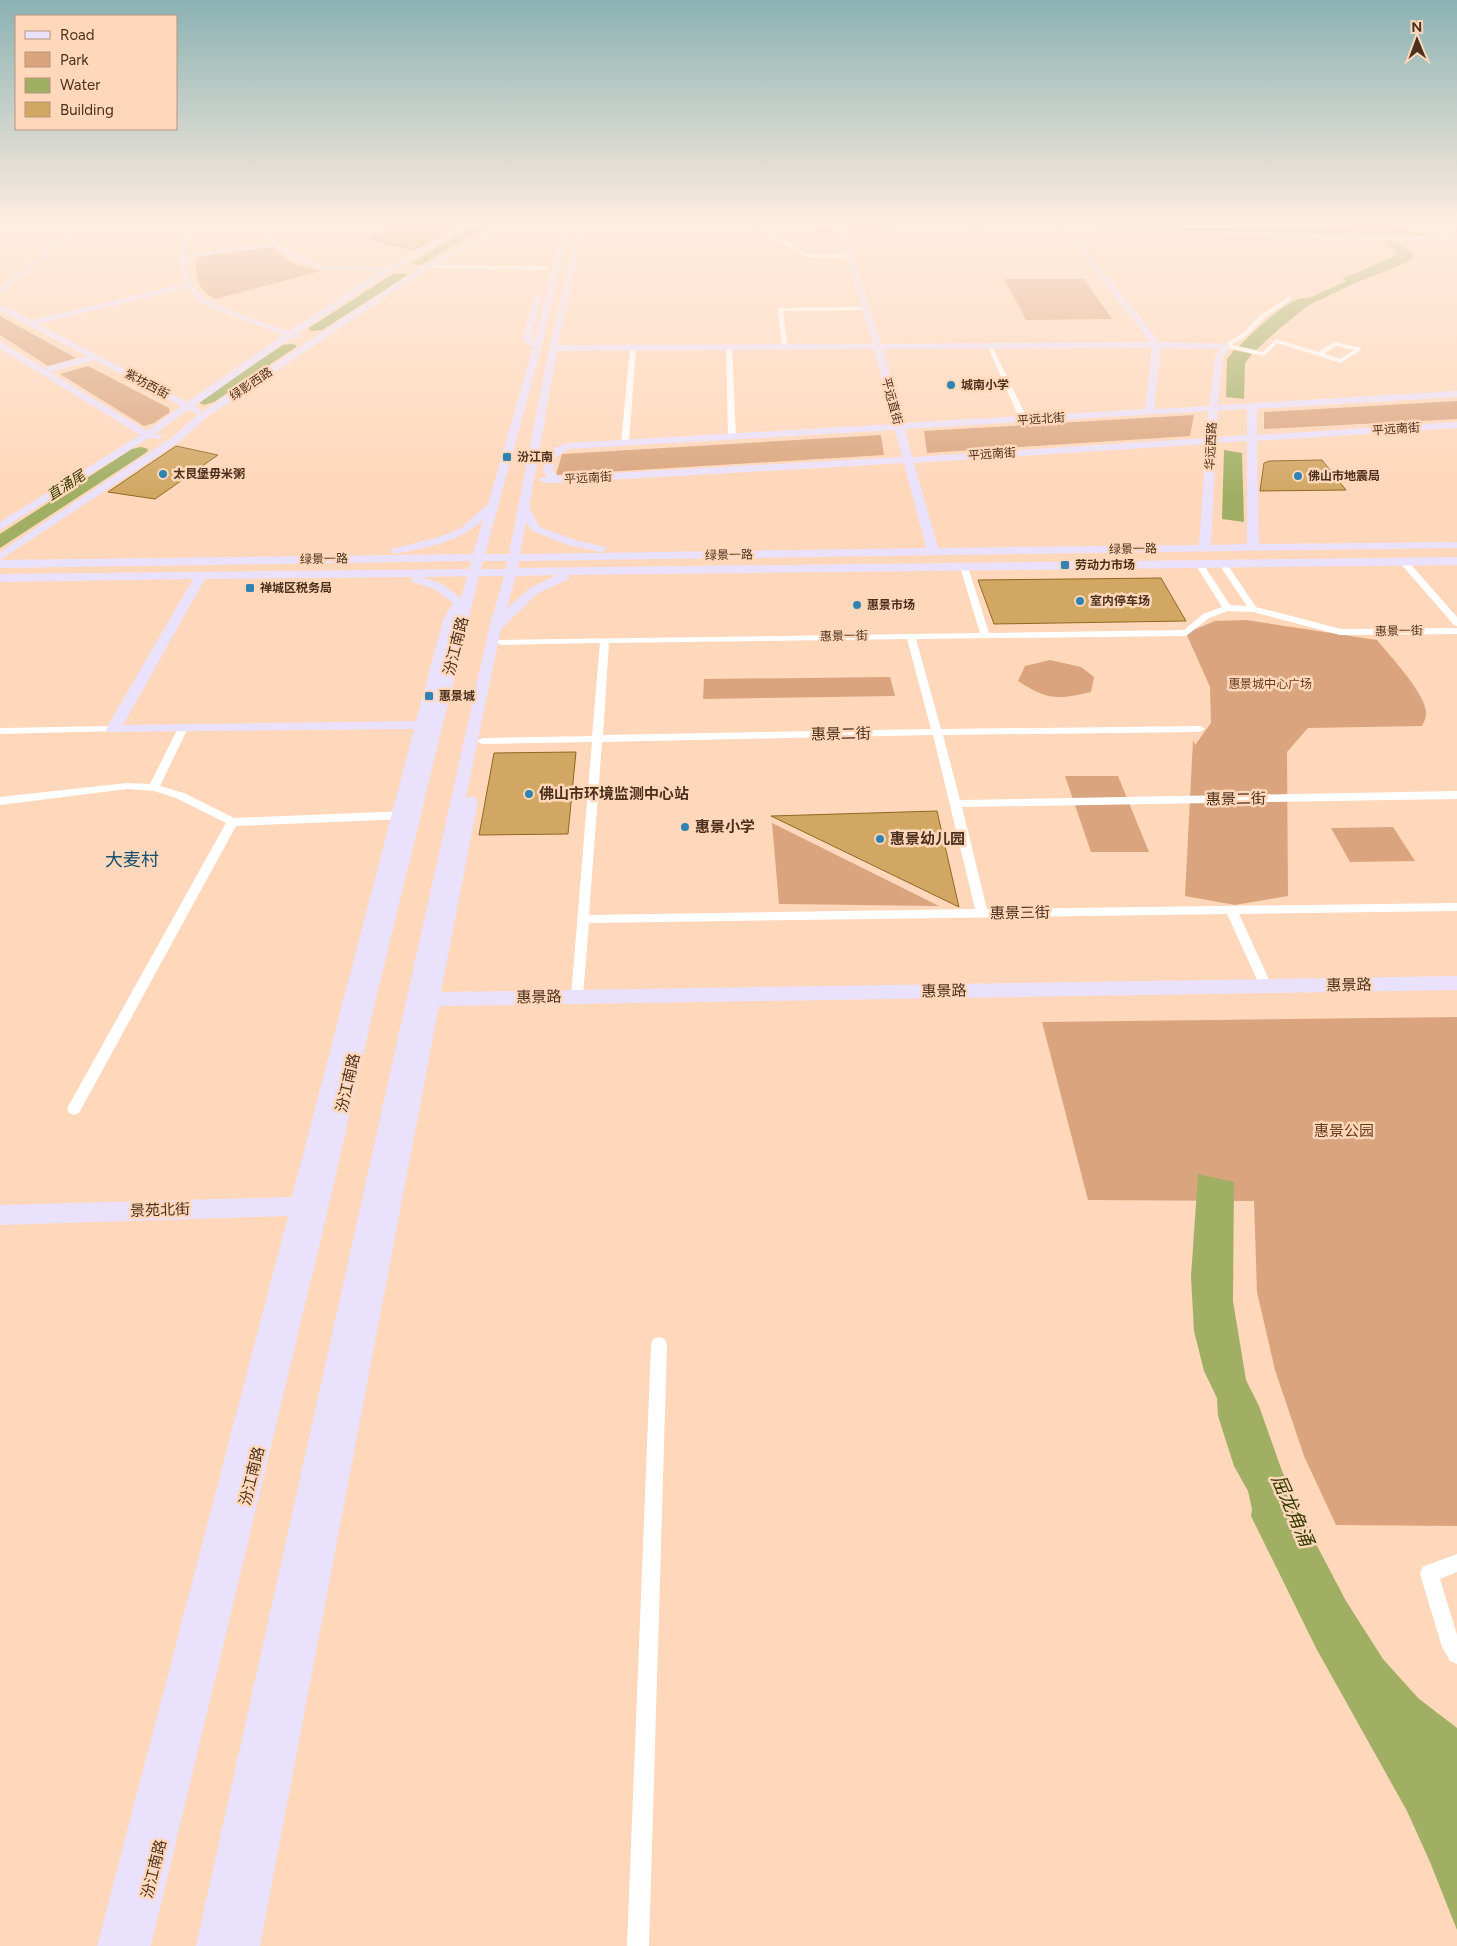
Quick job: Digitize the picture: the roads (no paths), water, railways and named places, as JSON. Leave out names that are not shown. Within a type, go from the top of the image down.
[{"type":"street","name":"紫坊西街","points":[[12,313],[204,415]]},
{"type":"street","points":[[32,323],[74,313]]},
{"type":"street","points":[[232,313],[289,335],[316,341]]},
{"type":"street","name":"绿影西路","points":[[0,527],[147,435],[323,313]]},
{"type":"street","name":"绿影西路","points":[[0,557],[175,440],[204,415],[358,313]]},
{"type":"street","points":[[534,313],[526,340],[538,346]]},
{"type":"street","name":"汾江南路","points":[[135,1946],[310,1206],[366,1002],[407,815],[462,606],[474,573],[546,313]]},
{"type":"street","points":[[530,521],[553,348],[561,313]]},
{"type":"street","points":[[780,313],[785,347]]},
{"type":"street","name":"平远直街","points":[[867,313],[933,553]]},
{"type":"street","points":[[1132,313],[1157,345],[1149,413]]},
{"type":"street","points":[[1226,346],[1245,334],[1268,313]]},
{"type":"street","points":[[529,330],[542,330]]},
{"type":"street","points":[[553,348],[1157,345],[1226,346],[1264,354],[1276,341],[1341,361],[1359,349],[1335,344],[1319,354]]},
{"type":"street","points":[[0,345],[147,435],[175,440]]},
{"type":"street","points":[[989,346],[1024,420]]},
{"type":"street","name":"华远西路","points":[[1205,548],[1213,409],[1219,357],[1226,346]]},
{"type":"street","points":[[625,443],[633,348]]},
{"type":"street","points":[[729,348],[732,437]]},
{"type":"street","points":[[42,371],[95,357]]},
{"type":"street","points":[[244,1946],[431,999],[464,800],[482,741],[522,506],[535,477],[544,447],[557,384]]},
{"type":"street","name":"平远北街","points":[[544,447],[899,428],[1457,394]]},
{"type":"street","points":[[1252,406],[1254,548]]},
{"type":"street","name":"平远南街","points":[[535,477],[555,480],[908,460],[1457,425]]},
{"type":"street","points":[[555,480],[548,470],[550,457],[560,449],[568,446]]},
{"type":"street","points":[[364,559],[443,540],[466,530],[493,506]]},
{"type":"street","points":[[522,506],[536,529],[572,543],[638,556]]},
{"type":"street","name":"绿景一路","points":[[0,564],[1457,545]]},
{"type":"street","points":[[1403,561],[1457,623]]},
{"type":"street","name":"绿景一路","points":[[0,578],[1457,561]]},
{"type":"street","points":[[1222,563],[1253,609]]},
{"type":"street","points":[[1199,564],[1227,608]]},
{"type":"street","points":[[964,567],[985,634]]},
{"type":"street","points":[[212,1946],[501,629],[528,594],[546,582],[583,572]]},
{"type":"street","points":[[0,800],[127,786],[154,788],[180,795],[232,822],[407,815],[422,725],[449,620],[462,606],[452,594],[432,583],[399,574]]},
{"type":"street","points":[[113,729],[201,576]]},
{"type":"street","name":"惠景一街","points":[[501,629],[605,640],[1186,633],[1206,616],[1227,608],[1253,609],[1293,618],[1340,632],[1457,631]]},
{"type":"street","points":[[911,636],[956,804],[982,914]]},
{"type":"street","points":[[577,996],[605,640]]},
{"type":"street","points":[[0,731],[422,725]]},
{"type":"street","points":[[154,788],[183,728]]},
{"type":"street","name":"惠景二街","points":[[482,741],[936,732],[1200,730]]},
{"type":"street","name":"惠景二街","points":[[956,804],[1457,795]]},
{"type":"street","points":[[74,1109],[232,822]]},
{"type":"street","name":"惠景三街","points":[[583,919],[1457,908]]},
{"type":"street","points":[[1231,910],[1266,986]]},
{"type":"street","name":"惠景路","points":[[431,999],[1457,983]]},
{"type":"street","points":[[113,1946],[310,1206]]},
{"type":"street","name":"景苑北街","points":[[0,1215],[310,1206]]},
{"type":"street","points":[[638,1946],[659,1345]]},
{"type":"street","points":[[1457,1562],[1429,1574],[1449,1640],[1457,1654]]},
{"type":"water","points":[[333,313],[349,313],[322,330],[310,331],[309,328]]},
{"type":"water","points":[[1276,313],[1299,313],[1256,350],[1239,346],[1262,324]]},
{"type":"water","points":[[283,345],[296,345],[296,347],[214,402],[204,405],[197,402]]},
{"type":"water","points":[[1234,350],[1252,354],[1245,363],[1244,399],[1226,397],[1227,359]]},
{"type":"water","points":[[141,447],[148,449],[147,452],[0,548],[0,534],[132,449]]},
{"type":"water","points":[[1224,450],[1242,453],[1244,522],[1222,519]]},
{"type":"water","name":"屈龙角涌","points":[[1198,1174],[1234,1182],[1233,1301],[1246,1380],[1259,1406],[1282,1471],[1315,1542],[1346,1601],[1383,1659],[1418,1698],[1457,1728],[1457,1930],[1407,1811],[1316,1648],[1251,1516],[1252,1509],[1248,1491],[1234,1466],[1218,1416],[1217,1398],[1204,1371],[1194,1331],[1191,1277]]},
{"type":"place","name":"城南小学","points":[[951,385]]},
{"type":"place","name":"汾江南","points":[[507,457]]},
{"type":"place","name":"太艮堡毋米粥","points":[[163,474]]},
{"type":"place","name":"佛山市地震局","points":[[1298,476]]},
{"type":"place","name":"劳动力市场","points":[[1065,565]]},
{"type":"place","name":"禅城区税务局","points":[[250,588]]},
{"type":"place","name":"室内停车场","points":[[1080,601]]},
{"type":"place","name":"惠景市场","points":[[857,605]]},
{"type":"place","name":"惠景城","points":[[429,696]]},
{"type":"place","name":"佛山市环境监测中心站","points":[[529,794]]},
{"type":"place","name":"惠景小学","points":[[685,827]]},
{"type":"place","name":"惠景幼儿园","points":[[880,839]]},
{"type":"district","name":"大麦村","points":[[132,860]]},
{"type":"water label","name":"直涌尾","points":[[66,485]]},
{"type":"park label","name":"惠景城中心广场","points":[[1270,684]]},
{"type":"park label","name":"惠景公园","points":[[1344,1131]]}]
